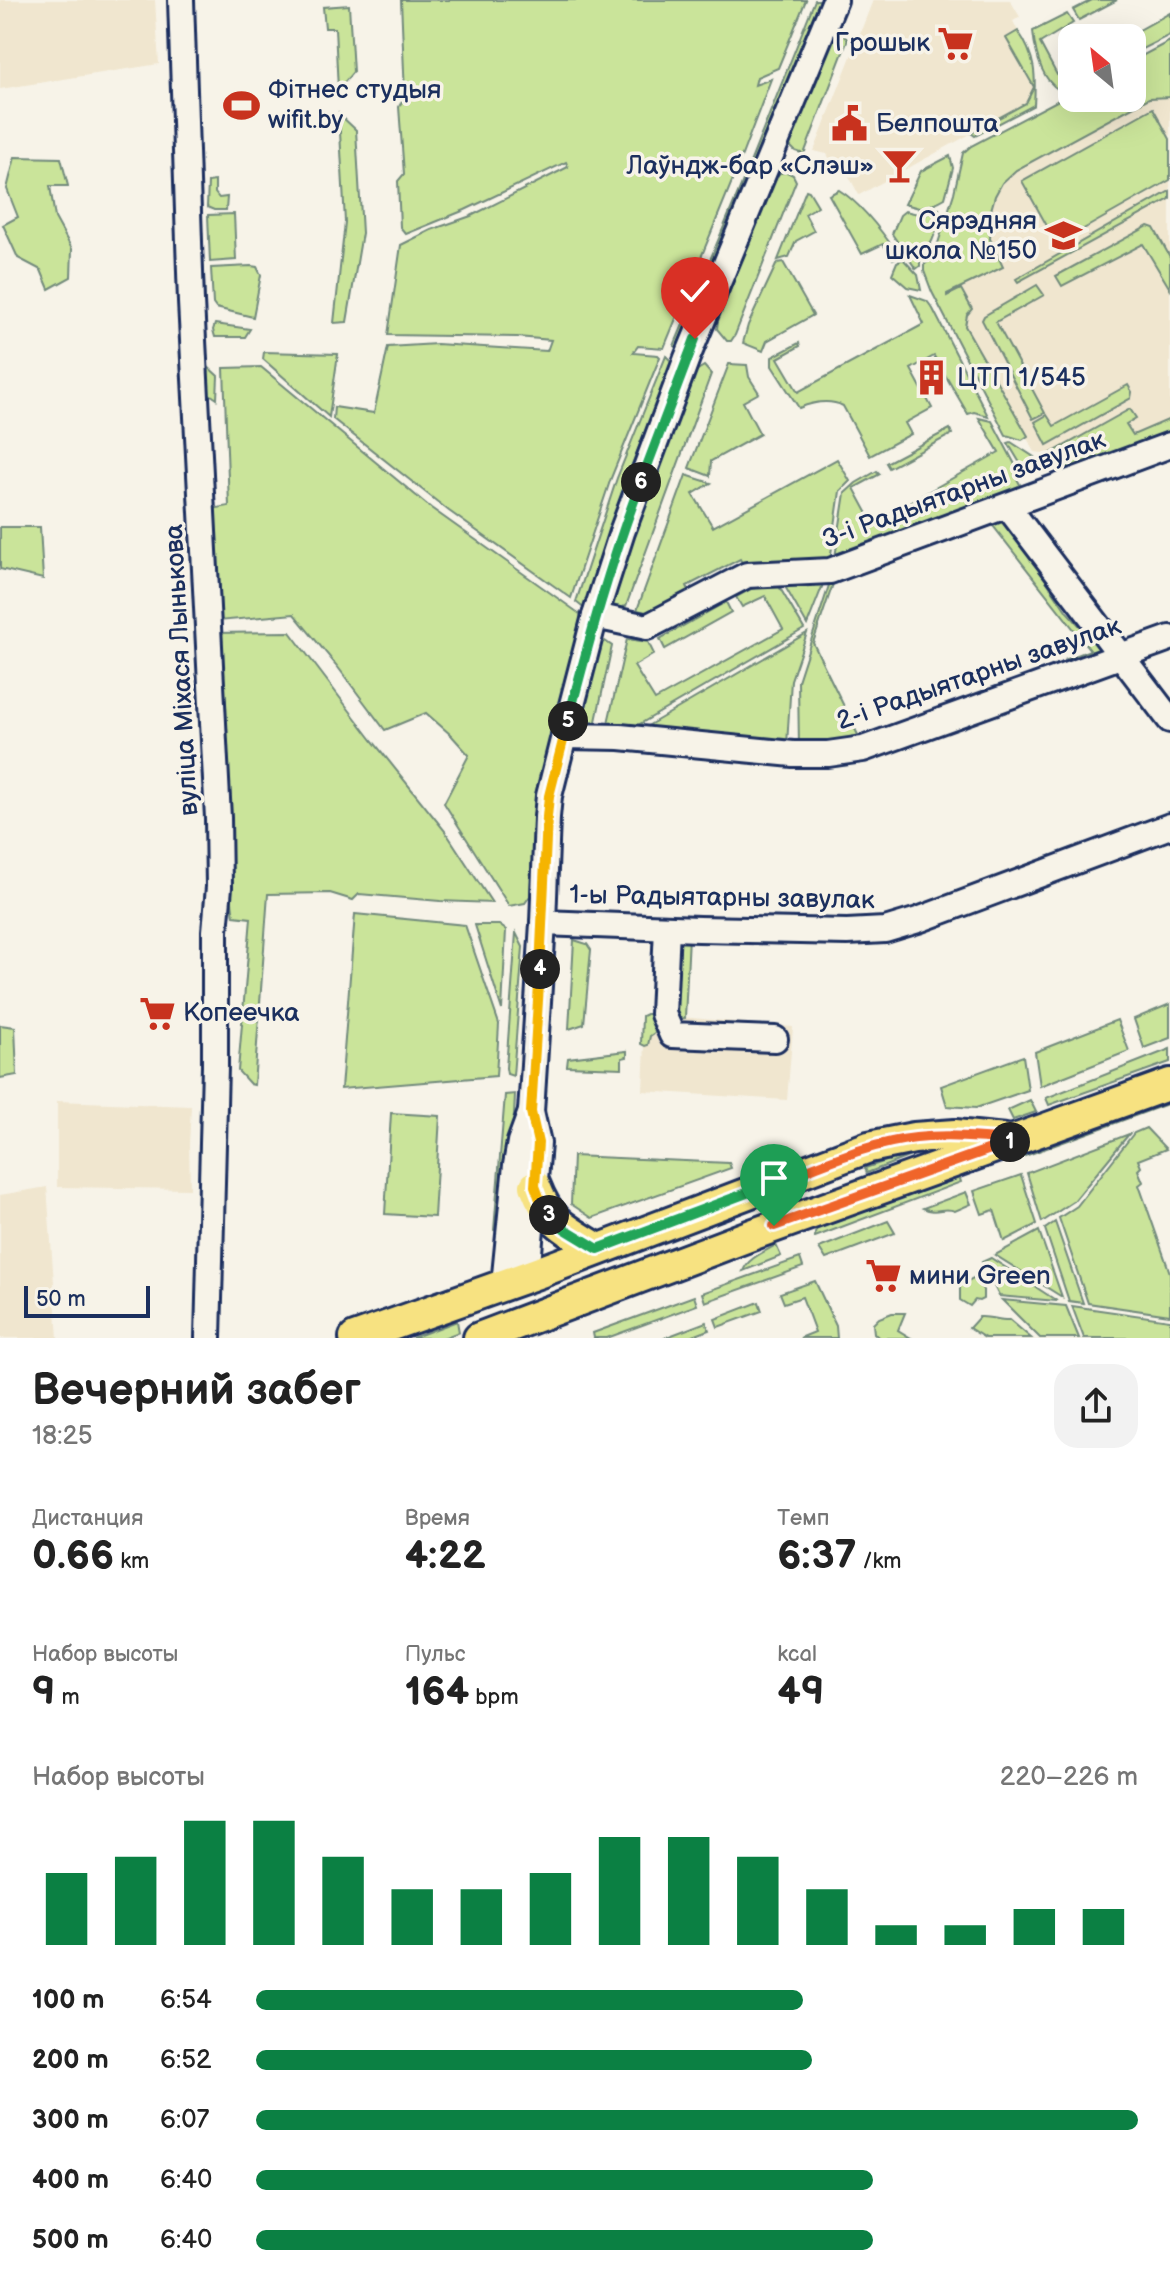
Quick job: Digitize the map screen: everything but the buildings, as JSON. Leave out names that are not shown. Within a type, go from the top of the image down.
[{"type":"main road","points":[[505,1333],[774,1226],[1170,1084]]},
{"type":"main road","points":[[355,1338],[869,1147],[914,1138],[955,1135],[1015,1140]]},
{"type":"main road","points":[[535,1186],[551,1218],[598,1249]]},
{"type":"main road","points":[[505,1333],[515,1281]]},
{"type":"street","name":"вуліца Міхася Лынькова","points":[[181,0],[191,302],[218,818],[208,1338]]},
{"type":"street","points":[[515,1281],[535,1186],[538,1143],[531,1112],[549,796],[595,616],[622,532],[687,358],[835,0]]},
{"type":"street","name":"3-і Радыятарны завулак","points":[[595,616],[647,627],[747,575],[830,571],[1170,445]]},
{"type":"street","points":[[1008,507],[1170,720]]},
{"type":"street","name":"2-і Радыятарны завулак","points":[[564,736],[620,737],[793,754],[828,754],[863,749],[1170,638]]},
{"type":"street","name":"1-ы Радыятарны завулак","points":[[543,923],[847,932],[885,930],[1170,826]]},
{"type":"street","points":[[667,928],[663,1014],[672,1035],[775,1039]]},
{"type":"street","points":[[515,1281],[516,1165],[520,1142],[531,1112]]},
{"type":"shaded area","points":[[0,0],[155,0],[159,64],[0,89]]},
{"type":"shaded area","points":[[873,0],[1010,0],[1020,17],[1013,21],[1018,31],[1006,39],[1035,87],[1027,103],[859,195],[844,167],[836,171],[827,154],[814,151]]},
{"type":"shaded area","name":"Сярэдняя школа №150","points":[[1170,65],[1170,428],[1061,478],[1047,454],[1035,452],[943,296],[968,177],[1103,112],[1146,112],[1146,86]]},
{"type":"shaded area","points":[[669,1016],[793,1027],[787,1100],[643,1091],[646,1021]]},
{"type":"shaded area","points":[[57,1101],[191,1106],[190,1189],[57,1187]]},
{"type":"shaded area","points":[[47,1187],[58,1338],[0,1338],[0,1195]]},
{"type":"green space","points":[[189,0],[193,0],[205,307],[200,307]]},
{"type":"green space","points":[[401,0],[806,0],[778,68],[757,77],[755,85],[771,79],[664,348],[638,346],[633,353],[660,357],[611,478],[571,598],[449,511],[333,419],[334,407],[374,413],[388,347],[437,344],[547,351],[551,340],[388,335],[401,245],[471,216],[568,167],[566,162],[406,234],[400,227],[398,181],[404,174],[399,107],[405,95]]},
{"type":"green space","points":[[815,0],[825,0],[682,353],[674,346]]},
{"type":"green space","points":[[1092,0],[1117,0],[1079,20],[1073,10]]},
{"type":"green space","points":[[349,5],[353,72],[338,90],[335,28],[325,28],[323,7]]},
{"type":"green space","points":[[1170,13],[1170,35],[1146,47],[1146,26]]},
{"type":"green space","points":[[1067,14],[1073,23],[1058,24],[1058,32],[1040,43],[1058,74],[1058,89],[1043,72],[1033,31]]},
{"type":"green space","points":[[1018,31],[1034,67],[1035,85],[1034,105],[975,136],[971,133],[1026,103],[1034,87],[1006,38]]},
{"type":"green space","points":[[841,34],[848,39],[804,154],[795,151],[790,146],[790,136],[833,35]]},
{"type":"green space","points":[[1170,41],[1170,97],[1146,100],[1146,54]]},
{"type":"green space","points":[[1058,100],[1058,112],[1123,112],[1016,170],[1002,183],[991,210],[990,239],[1003,267],[947,294],[961,289],[972,309],[965,326],[1028,436],[1022,440],[1006,435],[924,271],[924,265],[934,256],[963,153]]},
{"type":"green space","points":[[1153,108],[1170,139],[1170,180],[1057,244],[1022,181]]},
{"type":"green space","points":[[339,114],[356,130],[362,233],[347,322],[334,323],[345,222]]},
{"type":"green space","points":[[950,156],[953,168],[945,198],[919,208],[905,204],[921,171]]},
{"type":"green space","points":[[15,157],[61,158],[68,186],[50,186],[55,218],[72,249],[71,277],[49,289],[41,270],[18,258],[3,225],[18,217],[7,189]]},
{"type":"green space","points":[[787,172],[796,181],[735,335],[727,341],[717,329],[718,321],[775,177]]},
{"type":"green space","points":[[215,181],[215,193],[219,198],[227,197],[226,210],[207,207],[208,182]]},
{"type":"green space","points":[[806,190],[818,206],[805,214],[814,231],[796,241],[789,257],[778,260]]},
{"type":"green space","points":[[839,190],[864,211],[899,256],[893,259],[883,244],[862,254],[829,195]]},
{"type":"green space","points":[[1170,191],[1170,199],[1018,282],[1016,279]]},
{"type":"green space","points":[[939,209],[942,215],[916,269],[892,234],[905,211],[923,215]]},
{"type":"green space","points":[[234,214],[236,260],[210,262],[208,215]]},
{"type":"green space","points":[[1148,226],[1154,228],[1170,257],[1170,289],[1143,244],[1062,286],[1056,276]]},
{"type":"green space","points":[[903,259],[918,275],[921,290],[907,287],[892,274],[897,262]]},
{"type":"green space","points":[[783,262],[813,315],[767,341],[763,351],[743,343],[748,325],[777,263]]},
{"type":"green space","points":[[257,267],[261,275],[253,317],[216,308],[213,304],[211,268]]},
{"type":"green space","points":[[1037,285],[1044,295],[996,322],[1045,413],[1033,419],[982,320]]},
{"type":"green space","points":[[910,295],[927,301],[933,309],[988,416],[974,412],[968,414],[934,356],[911,369],[932,408],[905,423],[911,434],[870,456],[843,406],[821,402],[799,408],[772,366],[772,357],[799,343],[800,346],[778,358],[798,392],[924,324]]},
{"type":"green space","points":[[215,324],[250,329],[245,337],[215,337]]},
{"type":"green space","points":[[264,352],[338,354],[329,417],[263,359]]},
{"type":"green space","points":[[666,356],[673,363],[626,479],[586,610],[576,602],[617,478]]},
{"type":"green space","points":[[205,364],[218,376],[217,399],[204,390]]},
{"type":"green space","points":[[729,364],[747,365],[749,377],[759,393],[743,402],[760,434],[711,461],[710,476],[689,468]]},
{"type":"green space","points":[[704,366],[711,374],[626,606],[614,609],[610,602],[696,371]]},
{"type":"green space","points":[[261,367],[431,508],[580,614],[582,622],[535,807],[530,896],[525,903],[509,906],[444,803],[469,755],[451,735],[426,713],[385,730],[294,614],[218,621],[206,510],[229,506],[224,368]]},
{"type":"green space","points":[[1128,385],[1131,398],[1047,445],[1035,422],[1047,415],[1054,426]]},
{"type":"green space","points":[[1130,409],[1136,418],[1126,424],[1133,435],[1170,419],[1170,435],[1064,479],[1050,454]]},
{"type":"green space","points":[[979,418],[992,421],[1019,472],[1015,475],[1023,490],[834,564],[845,493],[877,471],[880,474],[854,488],[873,523],[999,452]]},
{"type":"green space","points":[[950,429],[952,434],[889,468],[886,463]]},
{"type":"green space","points":[[1008,443],[1034,457],[1023,468]]},
{"type":"green space","points":[[837,459],[850,481],[840,491],[829,568],[746,570],[740,559],[687,586],[692,597],[651,613],[637,610],[686,475],[711,483],[693,494],[713,527]]},
{"type":"green space","points":[[994,515],[1007,522],[1067,612],[1103,651],[1076,661],[1067,659],[1090,650],[990,522],[834,581],[813,643],[859,737],[849,744],[799,747],[798,681],[832,576]]},
{"type":"green space","points":[[0,527],[40,527],[43,579],[0,569]]},
{"type":"green space","points":[[823,580],[822,587],[807,625],[783,583]]},
{"type":"green space","points":[[777,583],[804,629],[638,725],[608,723],[627,639],[648,642],[654,654],[634,666],[655,700],[783,629],[765,596],[742,607],[736,597],[760,584]]},
{"type":"green space","points":[[726,602],[731,612],[665,649],[660,639]]},
{"type":"green space","points":[[290,632],[445,831],[492,903],[359,894],[353,900],[330,893],[268,894],[254,1085],[238,1071],[251,918],[234,916],[230,889],[216,633]]},
{"type":"green space","points":[[807,633],[791,680],[787,745],[644,728]]},
{"type":"green space","points":[[605,641],[612,646],[595,726],[584,728],[581,723],[597,644]]},
{"type":"green space","points":[[355,914],[465,925],[499,1024],[496,1076],[341,1089]]},
{"type":"green space","points":[[475,925],[499,925],[506,930],[502,1010]]},
{"type":"green space","points":[[516,933],[523,947],[513,1076],[507,1074],[506,1068]]},
{"type":"green space","points":[[689,936],[685,1018],[675,1019],[672,960],[678,944]]},
{"type":"green space","points":[[574,940],[587,944],[591,950],[584,1024],[569,1029]]},
{"type":"green space","points":[[1170,1004],[1170,1038],[1144,1048],[1134,1019]]},
{"type":"green space","points":[[660,1014],[655,1018],[657,1031],[645,1046],[641,1044],[642,1016]]},
{"type":"green space","points":[[1117,1020],[1129,1051],[1040,1086],[1035,1052]]},
{"type":"green space","points":[[0,1025],[15,1027],[17,1075],[0,1078]]},
{"type":"green space","points":[[1170,1049],[1170,1062],[1049,1105],[1046,1098]]},
{"type":"green space","points":[[627,1051],[627,1057],[622,1058],[622,1068],[567,1066],[568,1058]]},
{"type":"green space","points":[[1023,1056],[1028,1090],[976,1108],[947,1106],[941,1086]]},
{"type":"green space","points":[[1170,1091],[1170,1103],[1025,1156],[1021,1144]]},
{"type":"green space","points":[[515,1094],[514,1116],[496,1231],[505,1095]]},
{"type":"green space","points":[[1030,1100],[1036,1112],[1013,1120],[1008,1110]]},
{"type":"green space","points":[[391,1113],[440,1116],[434,1217],[385,1214]]},
{"type":"green space","points":[[1146,1128],[1166,1149],[1138,1160],[1141,1167],[1138,1170],[1143,1182],[1139,1185],[1170,1273],[1170,1315],[1088,1303],[1059,1218],[1077,1206],[1134,1133]]},
{"type":"green space","points":[[1129,1134],[1074,1201],[1042,1222],[1027,1173]]},
{"type":"green space","points":[[926,1150],[867,1173],[865,1168]]},
{"type":"green space","points":[[573,1156],[729,1163],[731,1168],[592,1218],[571,1204]]},
{"type":"green space","points":[[957,1170],[961,1182],[815,1237],[816,1224]]},
{"type":"green space","points":[[1021,1175],[1037,1224],[1004,1241],[994,1210],[982,1214],[974,1191]]},
{"type":"green space","points":[[966,1192],[971,1204],[955,1211],[923,1208]]},
{"type":"green space","points":[[888,1221],[895,1233],[826,1259],[819,1248]]},
{"type":"green space","points":[[1055,1222],[1083,1303],[1069,1301],[1045,1229]]},
{"type":"green space","points":[[1039,1231],[1062,1297],[995,1255]]},
{"type":"green space","points":[[776,1245],[781,1256],[743,1271],[752,1259]]},
{"type":"green space","points":[[800,1258],[803,1267],[705,1302],[702,1293]]},
{"type":"green space","points":[[991,1258],[1057,1301],[999,1296],[982,1262]]},
{"type":"green space","points":[[975,1277],[983,1290],[983,1299],[975,1300],[970,1306],[960,1300],[960,1285]]},
{"type":"green space","points":[[815,1281],[836,1326],[837,1338],[800,1338],[815,1332],[802,1297],[784,1303],[780,1293]]},
{"type":"green space","points":[[694,1296],[697,1305],[607,1338],[594,1338],[593,1333]]},
{"type":"green space","points":[[1002,1300],[1066,1306],[1079,1338],[1040,1338]]},
{"type":"green space","points":[[759,1302],[762,1311],[718,1327],[715,1319]]},
{"type":"green space","points":[[1072,1306],[1170,1320],[1170,1338],[1084,1338]]},
{"type":"green space","points":[[892,1313],[905,1313],[898,1330],[911,1338],[879,1338],[874,1333],[873,1324]]},
{"type":"green space","points":[[979,1317],[1010,1320],[1031,1338],[985,1338],[969,1328]]},
{"type":"green space","points":[[457,1321],[459,1332],[443,1338],[412,1338]]},
{"type":"green space","points":[[706,1322],[709,1330],[688,1338],[664,1338]]},
{"type":"place","name":"Грошык","points":[[956,43]]},
{"type":"place","name":"Фітнес студыя wifit.by","points":[[242,105]]},
{"type":"place","name":"Белпошта","points":[[850,124]]},
{"type":"place","name":"Лаўндж-бар «Слэш»","points":[[900,166]]},
{"type":"place","name":"Сярэдняя школа №150","points":[[1063,236]]},
{"type":"place","name":"ЦТП 1/545","points":[[931,378]]},
{"type":"place","name":"Копеечка","points":[[157,1013]]},
{"type":"place","name":"мини Green","points":[[883,1276]]},
{"type":"route","points":[[695,339],[622,532],[595,616],[549,796],[531,1112],[538,1143],[535,1186],[542,1205],[551,1218],[565,1229],[598,1249],[869,1147],[914,1138],[955,1135],[1015,1140],[774,1226]]}]
